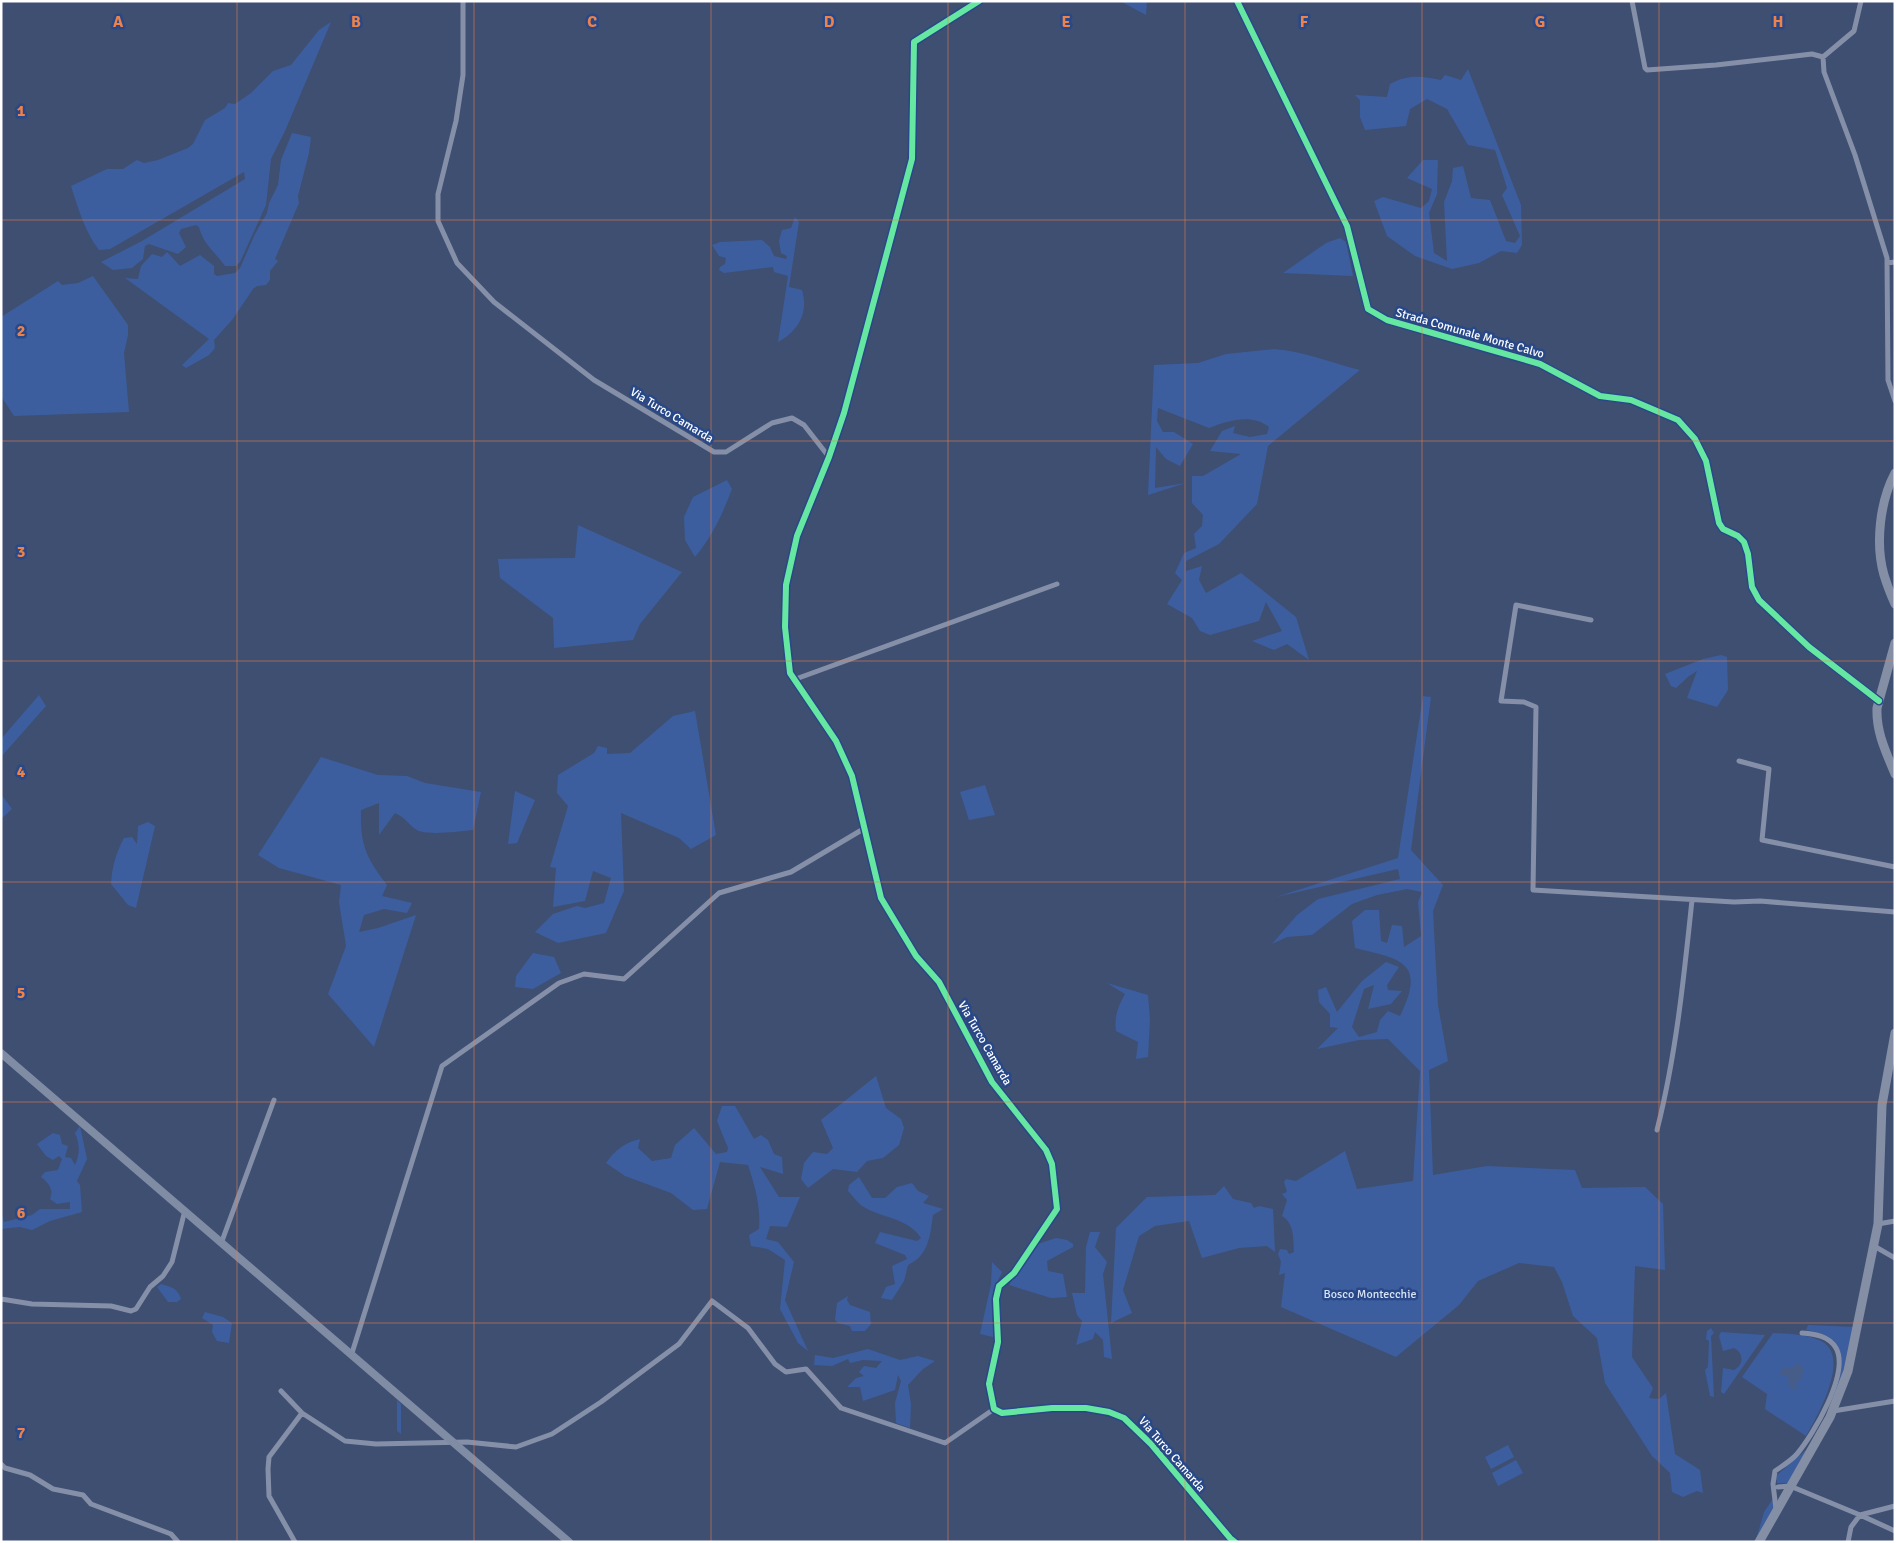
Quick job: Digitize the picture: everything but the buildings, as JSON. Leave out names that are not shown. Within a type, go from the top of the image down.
[{"type":"main road","points":[[1895,473],[1882,512],[1881,528],[1884,575],[1895,604]]},
{"type":"main road","points":[[1895,643],[1879,700],[1877,718],[1878,730],[1895,774]]},
{"type":"main road","points":[[1759,1542],[1833,1412],[1848,1371],[1878,1224],[1882,1105],[1895,1033]]},
{"type":"street","name":"Via Turco Camarda","points":[[463,1],[463,75],[456,121],[438,194],[438,221],[464,272],[494,302],[594,380],[714,452],[726,452],[772,423],[792,418],[804,425],[829,457],[797,536],[786,586],[785,627],[790,673],[836,741],[855,786],[881,898],[916,956],[921,959],[938,982],[992,1082],[1046,1150],[1052,1164],[1057,1210],[1014,1273],[1004,1280],[997,1292],[998,1342],[989,1384],[994,1409],[1002,1413],[1052,1408],[1086,1408],[1109,1412],[1124,1418],[1151,1444],[1230,1538],[1236,1542]]},
{"type":"street","points":[[829,457],[847,404],[912,160],[914,42],[979,1]]},
{"type":"street","name":"Strada Comunale Monte Calvo","points":[[1237,1],[1347,226],[1368,309],[1387,320],[1540,364],[1600,396],[1631,400],[1678,420],[1695,439],[1706,461],[1719,522],[1723,529],[1744,542],[1748,554],[1754,594],[1809,647],[1879,700]]},
{"type":"street","points":[[1632,1],[1645,68],[1647,70],[1716,65],[1812,54],[1822,57]]},
{"type":"street","points":[[1822,57],[1854,31],[1861,1]]},
{"type":"street","points":[[1822,57],[1824,72],[1855,155],[1887,263],[1888,380],[1895,401]]},
{"type":"street","points":[[1887,263],[1895,262]]},
{"type":"street","points":[[793,680],[1057,584]]},
{"type":"street","points":[[1591,620],[1516,605],[1501,701],[1524,702],[1536,707],[1533,890],[1692,900],[1760,901],[1895,912]]},
{"type":"street","points":[[1739,761],[1768,769],[1762,840],[1895,867]]},
{"type":"street","points":[[352,1353],[442,1066],[559,982],[584,974],[624,979],[719,894],[791,872],[865,828]]},
{"type":"street","points":[[1657,1130],[1669,1083],[1672,1052],[1682,995],[1692,900]]},
{"type":"street","points":[[1,1053],[185,1209],[569,1542]]},
{"type":"street","points":[[222,1241],[274,1100]]},
{"type":"street","points":[[1,1299],[32,1304],[111,1306],[131,1311],[136,1309],[150,1287],[163,1276],[172,1262],[185,1209]]},
{"type":"street","points":[[1878,1224],[1895,1220]]},
{"type":"street","points":[[1874,1246],[1895,1258]]},
{"type":"street","points":[[281,1390],[302,1413],[345,1441],[376,1444],[455,1442],[516,1447],[552,1434],[601,1402],[679,1344],[712,1301],[748,1328],[775,1364],[786,1372],[806,1369],[841,1408],[945,1443],[994,1409]]},
{"type":"street","points":[[1776,1511],[1776,1471],[1796,1456],[1813,1433],[1827,1406],[1836,1379],[1839,1357],[1836,1349],[1824,1337],[1802,1332]]},
{"type":"street","points":[[1833,1412],[1895,1401]]},
{"type":"street","points":[[295,1542],[269,1496],[267,1477],[269,1457],[302,1413]]},
{"type":"street","points":[[1,1464],[5,1468],[30,1475],[53,1489],[83,1495],[91,1504],[171,1534],[178,1542]]},
{"type":"street","points":[[1775,1484],[1790,1486],[1895,1531]]},
{"type":"street","points":[[1775,1484],[1785,1497]]},
{"type":"street","points":[[1775,1494],[1785,1497]]},
{"type":"street","points":[[1848,1542],[1850,1526],[1860,1515],[1895,1506]]},
{"type":"green space","points":[[1120,1],[1147,1],[1146,15]]},
{"type":"green space","points":[[331,22],[285,131],[271,159],[266,205],[240,262],[236,266],[225,266],[206,243],[199,227],[196,225],[181,229],[179,233],[186,247],[178,254],[149,244],[145,246],[143,259],[132,268],[113,270],[101,262],[142,241],[245,179],[244,172],[110,249],[99,250],[86,228],[71,186],[107,169],[123,169],[137,160],[144,163],[158,160],[188,148],[193,144],[205,120],[225,108],[228,103],[235,104],[251,93],[273,71],[291,65],[319,30]]},
{"type":"green space","points":[[1468,69],[1521,205],[1522,245],[1517,253],[1501,251],[1479,263],[1452,269],[1415,256],[1387,236],[1374,201],[1383,197],[1421,208],[1429,201],[1432,189],[1407,178],[1423,160],[1438,160],[1437,194],[1429,213],[1434,253],[1447,261],[1444,202],[1452,181],[1453,168],[1463,166],[1471,198],[1490,200],[1506,241],[1515,243],[1520,236],[1502,195],[1507,188],[1495,150],[1468,145],[1447,109],[1427,99],[1410,109],[1406,126],[1365,130],[1360,117],[1360,100],[1355,95],[1387,97],[1390,84],[1409,77],[1441,80],[1445,75],[1461,80]]},
{"type":"green space","points":[[292,133],[311,137],[309,153],[298,196],[299,203],[275,259],[278,261],[270,271],[270,280],[266,285],[257,286],[253,289],[232,320],[214,340],[215,348],[209,355],[186,368],[182,365],[209,339],[125,278],[138,279],[141,266],[152,254],[162,257],[167,252],[180,266],[200,255],[214,266],[214,274],[217,276],[235,273],[240,268],[255,234],[267,213],[269,203],[278,185],[281,160]]},
{"type":"green space","points":[[795,217],[799,222],[789,287],[802,290],[804,298],[803,314],[796,327],[778,342],[788,276],[774,272],[773,267],[724,273],[719,270],[725,264],[726,258],[719,256],[712,245],[720,242],[762,240],[770,247],[774,256],[786,259],[787,256],[781,253],[779,241],[782,230],[791,228]]},
{"type":"green space","points":[[1340,238],[1346,242],[1353,276],[1283,273],[1326,243]]},
{"type":"green space","points":[[93,276],[128,325],[124,353],[129,412],[14,416],[1,396],[1,317],[58,281],[62,285],[78,283]]},
{"type":"green space","points":[[1274,349],[1307,355],[1360,370],[1268,446],[1257,504],[1219,544],[1186,561],[1186,571],[1202,566],[1199,580],[1206,593],[1241,573],[1296,617],[1309,660],[1287,644],[1274,650],[1252,641],[1282,631],[1266,602],[1259,621],[1210,635],[1200,631],[1192,618],[1167,604],[1182,580],[1175,573],[1184,553],[1196,548],[1194,534],[1202,526],[1203,515],[1192,503],[1192,476],[1203,476],[1241,454],[1210,451],[1222,431],[1235,426],[1233,433],[1250,437],[1267,434],[1269,427],[1255,420],[1247,419],[1232,421],[1209,428],[1158,408],[1157,421],[1163,432],[1174,432],[1193,444],[1180,466],[1166,459],[1156,447],[1155,488],[1186,483],[1148,495],[1154,365],[1198,363],[1226,354]]},
{"type":"green space","points":[[727,480],[732,489],[725,508],[712,533],[695,557],[685,540],[684,517],[693,497]]},
{"type":"green space","points":[[578,525],[682,572],[640,624],[633,640],[554,648],[553,618],[500,578],[498,559],[575,558]]},
{"type":"green space","points":[[1721,655],[1727,657],[1728,690],[1717,707],[1687,698],[1697,671],[1676,688],[1671,686],[1665,674],[1703,659]]},
{"type":"green space","points":[[39,695],[46,706],[1,757],[1,739]]},
{"type":"green space","name":"Bosco Montecchie","points":[[1423,696],[1431,697],[1411,850],[1443,885],[1433,911],[1438,1005],[1448,1061],[1429,1070],[1433,1175],[1487,1166],[1575,1170],[1582,1188],[1645,1187],[1663,1204],[1665,1270],[1635,1266],[1632,1357],[1653,1388],[1649,1398],[1659,1399],[1666,1393],[1675,1454],[1700,1470],[1703,1493],[1697,1491],[1683,1497],[1672,1492],[1670,1473],[1652,1456],[1605,1383],[1597,1338],[1573,1316],[1562,1282],[1554,1267],[1519,1263],[1478,1281],[1459,1305],[1396,1357],[1281,1307],[1285,1273],[1279,1275],[1281,1262],[1278,1254],[1280,1249],[1287,1250],[1289,1254],[1294,1252],[1291,1227],[1282,1216],[1287,1200],[1282,1194],[1287,1192],[1284,1182],[1286,1179],[1296,1181],[1345,1151],[1357,1189],[1413,1181],[1420,1071],[1388,1039],[1359,1040],[1317,1049],[1338,1028],[1330,1027],[1330,1014],[1319,1002],[1318,990],[1326,987],[1337,1012],[1362,981],[1386,962],[1399,967],[1387,985],[1388,990],[1402,991],[1391,1004],[1368,1009],[1374,985],[1364,989],[1352,1027],[1359,1037],[1377,1032],[1380,1020],[1388,1011],[1400,1016],[1408,998],[1411,984],[1409,973],[1396,960],[1355,948],[1352,921],[1365,910],[1379,910],[1381,941],[1387,943],[1392,925],[1402,926],[1404,947],[1421,936],[1418,902],[1422,892],[1407,889],[1377,895],[1352,904],[1312,935],[1287,937],[1272,944],[1297,915],[1318,899],[1400,879],[1398,869],[1276,897],[1398,858]]},
{"type":"green space","points":[[695,711],[716,835],[691,849],[679,838],[621,813],[624,891],[606,933],[558,943],[535,932],[553,914],[577,906],[585,908],[604,903],[611,878],[593,871],[585,901],[553,907],[556,868],[550,867],[568,806],[557,793],[558,775],[594,753],[598,746],[607,748],[607,754],[630,753],[673,716]]},
{"type":"green space","points":[[321,757],[378,775],[407,776],[425,783],[481,792],[473,830],[444,833],[421,832],[395,813],[379,835],[379,803],[361,810],[363,842],[369,858],[387,885],[382,896],[412,903],[407,913],[384,909],[364,915],[359,932],[378,928],[416,915],[374,1047],[328,994],[346,946],[339,902],[341,885],[279,868],[258,855]]},
{"type":"green space","points":[[985,785],[995,815],[969,820],[960,792]]},
{"type":"green space","points":[[515,791],[535,800],[517,843],[508,844]]},
{"type":"green space","points":[[1,794],[12,809],[1,819]]},
{"type":"green space","points":[[148,822],[155,826],[136,908],[128,905],[111,884],[112,872],[124,838],[132,837],[137,844],[138,826]]},
{"type":"green space","points":[[533,953],[554,957],[561,973],[533,989],[515,987],[516,976]]},
{"type":"green space","points":[[1107,983],[1148,995],[1150,1019],[1148,1057],[1136,1059],[1138,1042],[1116,1031],[1117,1012],[1125,994]]},
{"type":"green space","points":[[876,1076],[886,1108],[901,1119],[904,1128],[899,1145],[883,1158],[867,1161],[857,1172],[833,1169],[808,1188],[801,1179],[804,1163],[813,1152],[827,1154],[833,1148],[821,1120]]},
{"type":"green space","points":[[722,1106],[735,1106],[754,1139],[761,1135],[768,1140],[774,1154],[782,1157],[783,1174],[760,1167],[779,1197],[800,1197],[787,1227],[770,1226],[766,1239],[778,1242],[794,1262],[785,1300],[808,1351],[798,1343],[780,1309],[785,1260],[768,1249],[751,1246],[749,1235],[759,1229],[759,1213],[748,1165],[720,1162],[707,1209],[693,1210],[671,1193],[625,1176],[606,1163],[620,1148],[640,1139],[638,1148],[652,1161],[671,1158],[675,1145],[694,1128],[716,1154],[727,1152],[728,1148],[717,1121]]},
{"type":"green space","points":[[80,1126],[87,1159],[77,1181],[80,1185],[82,1212],[50,1221],[32,1230],[20,1227],[1,1229],[1,1211],[4,1222],[32,1215],[40,1209],[70,1209],[70,1202],[57,1204],[50,1199],[50,1187],[41,1177],[45,1172],[58,1170],[62,1159],[59,1156],[53,1160],[46,1156],[37,1144],[53,1133],[60,1135],[62,1144],[68,1146],[65,1157],[71,1158],[75,1165],[79,1149],[75,1133]]},
{"type":"green space","points":[[859,1177],[872,1198],[885,1198],[897,1187],[912,1183],[918,1191],[929,1196],[923,1203],[943,1209],[933,1215],[927,1244],[920,1256],[908,1265],[904,1281],[892,1300],[881,1298],[886,1287],[895,1284],[892,1266],[907,1259],[905,1255],[875,1243],[880,1232],[917,1241],[921,1238],[916,1231],[902,1222],[862,1206],[848,1191],[849,1185]]},
{"type":"green space","points":[[1224,1186],[1233,1199],[1251,1203],[1254,1208],[1259,1206],[1273,1209],[1275,1252],[1267,1246],[1239,1248],[1202,1258],[1189,1221],[1155,1226],[1139,1236],[1123,1290],[1132,1313],[1111,1323],[1116,1228],[1147,1197],[1215,1195]]},
{"type":"green space","points":[[1090,1232],[1100,1232],[1095,1247],[1107,1262],[1103,1274],[1112,1359],[1104,1357],[1103,1340],[1095,1332],[1093,1339],[1076,1345],[1082,1321],[1077,1315],[1072,1293],[1085,1293],[1086,1247]]},
{"type":"green space","points":[[1056,1238],[1067,1240],[1073,1244],[1073,1247],[1047,1261],[1048,1271],[1063,1274],[1067,1297],[1051,1298],[1009,1285],[1035,1245]]},
{"type":"green space","points":[[992,1262],[1002,1272],[993,1291],[993,1337],[980,1334],[991,1284]]},
{"type":"green space","points":[[161,1284],[176,1290],[181,1299],[177,1302],[168,1302],[157,1287]]},
{"type":"green space","points":[[848,1296],[847,1300],[850,1305],[870,1312],[871,1324],[865,1331],[852,1331],[850,1326],[838,1323],[835,1320],[837,1303]]},
{"type":"green space","points":[[205,1312],[223,1317],[232,1323],[229,1343],[217,1341],[212,1332],[213,1325],[202,1318]]},
{"type":"green space","points":[[1808,1325],[1854,1327],[1844,1375],[1832,1402],[1840,1366],[1837,1346],[1831,1339],[1820,1333],[1806,1330]]},
{"type":"green space","points":[[1711,1328],[1714,1333],[1711,1336],[1714,1397],[1710,1396],[1705,1370],[1708,1367],[1709,1341],[1706,1339],[1707,1331]]},
{"type":"green space","points":[[1721,1332],[1765,1335],[1724,1394],[1721,1392],[1723,1368],[1734,1370],[1740,1365],[1742,1359],[1740,1353],[1734,1348],[1723,1351],[1719,1336]]},
{"type":"green space","points":[[1773,1333],[1802,1335],[1819,1340],[1829,1347],[1833,1358],[1830,1385],[1806,1436],[1765,1409],[1767,1394],[1742,1377]]},
{"type":"green space","points":[[868,1349],[900,1360],[918,1356],[935,1361],[923,1369],[908,1385],[911,1404],[910,1428],[896,1423],[895,1403],[901,1381],[898,1375],[895,1390],[863,1401],[860,1387],[847,1387],[856,1378],[864,1376],[859,1372],[864,1366],[876,1368],[882,1361],[863,1360],[850,1363],[848,1359],[832,1366],[814,1365],[815,1355],[833,1358]]},
{"type":"green space","points":[[397,1400],[401,1404],[401,1434],[397,1431]]},
{"type":"green space","points":[[1508,1445],[1514,1457],[1491,1469],[1485,1457]]},
{"type":"green space","points":[[1807,1449],[1788,1483],[1777,1483],[1776,1476]]},
{"type":"green space","points":[[1516,1460],[1523,1473],[1498,1486],[1492,1473]]},
{"type":"green space","points":[[1775,1496],[1775,1507],[1756,1540],[1764,1512]]},
{"type":"shaded area","points":[[1798,1363],[1804,1369],[1800,1381],[1795,1383],[1798,1389],[1795,1390],[1788,1386],[1789,1381],[1786,1375],[1780,1375],[1783,1367],[1791,1368]]},
{"type":"cycle path","points":[[979,1],[914,42],[912,159],[844,413],[829,457],[797,536],[786,585],[785,627],[790,673],[836,741],[852,776],[881,898],[916,956],[939,982],[992,1082],[1046,1150],[1052,1164],[1057,1209],[1014,1273],[999,1286],[996,1299],[998,1342],[989,1384],[994,1409],[1002,1413],[1052,1408],[1086,1408],[1109,1412],[1124,1418],[1151,1444],[1235,1542]]},
{"type":"cycle path","points":[[1237,1],[1347,226],[1368,309],[1387,320],[1540,364],[1600,396],[1631,400],[1678,420],[1695,439],[1706,461],[1719,523],[1723,529],[1738,536],[1744,542],[1748,554],[1752,587],[1759,600],[1809,647],[1879,701]]}]
